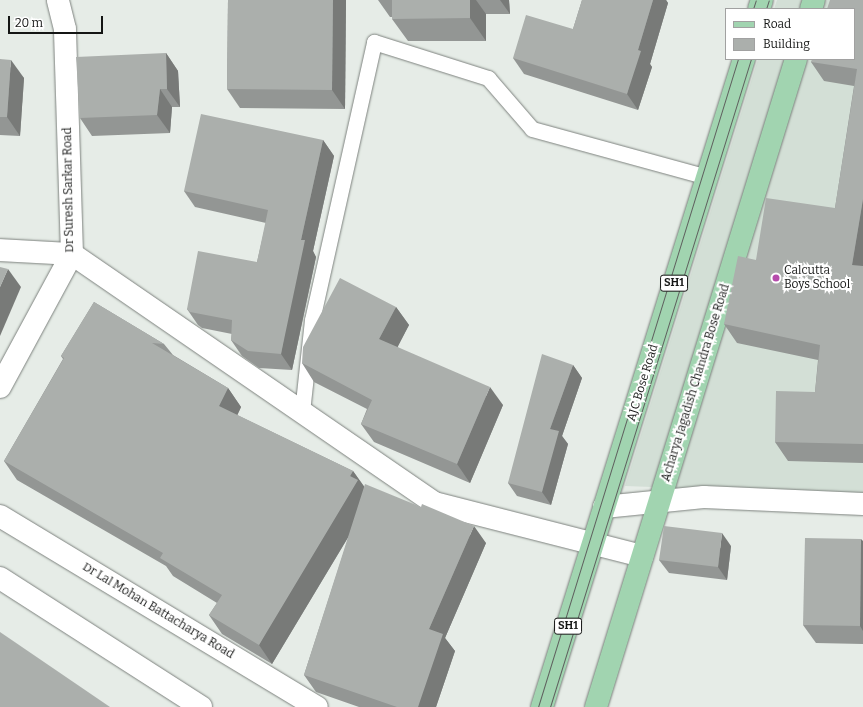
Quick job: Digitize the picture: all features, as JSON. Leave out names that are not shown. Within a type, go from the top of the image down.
[{"type":"main road","name":"AJC Bose Road","points":[[542,707],[744,60]]},
{"type":"main road","name":"Acharya Jagadish Chandra Bose Road","points":[[596,707],[796,60]]},
{"type":"street","name":"Dr Suresh Sarkar Road","points":[[0,387],[72,254],[64,29],[58,0]]},
{"type":"street","points":[[0,250],[72,254],[434,503],[642,556]]},
{"type":"street","points":[[604,507],[704,497],[863,504]]},
{"type":"street","name":"Dr Lal Mohan Battacharya Road","points":[[0,516],[317,707]]},
{"type":"street","points":[[0,578],[201,707]]},
{"type":"lane","points":[[302,412],[312,320],[374,42],[488,78],[532,129],[707,177]]},
{"type":"shaded area","name":"Calcutta Boys School","points":[[777,0],[863,0],[863,495],[625,486],[758,60],[855,60],[855,8],[774,8]]},
{"type":"building","points":[[228,0],[333,0],[332,90],[227,89]]},
{"type":"building","points":[[392,0],[470,0],[470,18],[392,19]]},
{"type":"building","points":[[582,0],[653,0],[638,50],[641,51],[627,94],[513,58],[526,15],[573,29]]},
{"type":"building","points":[[830,0],[863,0],[863,199],[852,265],[863,266],[863,444],[775,442],[776,391],[815,392],[820,345],[724,324],[738,256],[756,260],[766,198],[835,208],[857,69],[811,62],[812,60],[855,60],[855,8],[827,8]]},
{"type":"building","points":[[166,53],[167,89],[160,89],[157,115],[80,118],[76,57]]},
{"type":"building","points":[[0,59],[11,60],[7,117],[0,117]]},
{"type":"building","points":[[201,114],[323,140],[301,240],[305,240],[281,354],[248,351],[231,340],[232,320],[190,312],[187,309],[198,251],[257,262],[268,210],[184,191]]},
{"type":"building","points":[[0,267],[8,269],[0,287]]},
{"type":"building","points":[[340,278],[396,307],[379,339],[490,387],[457,464],[361,424],[372,400],[302,363],[303,347]]},
{"type":"building","points":[[94,302],[164,344],[152,343],[228,388],[219,406],[353,471],[350,476],[358,480],[259,645],[209,615],[222,595],[160,558],[163,553],[4,461],[64,358],[61,356]]},
{"type":"building","points":[[542,354],[573,365],[550,429],[559,431],[542,492],[508,483]]},
{"type":"building","points":[[365,484],[421,507],[422,504],[474,526],[429,629],[443,634],[418,707],[397,707],[304,675]]},
{"type":"building","points":[[664,526],[722,533],[718,567],[659,560]]},
{"type":"building","points":[[805,538],[861,539],[860,626],[803,625]]},
{"type":"building","points":[[0,632],[110,707],[0,707]]},
{"type":"tram line","points":[[753,8],[756,0]]},
{"type":"tram line","points":[[766,8],[769,0]]},
{"type":"tram line","points":[[538,707],[738,60]]},
{"type":"tram line","points":[[550,707],[751,60]]},
{"type":"place","name":"Calcutta Boys School","points":[[776,278]]}]
